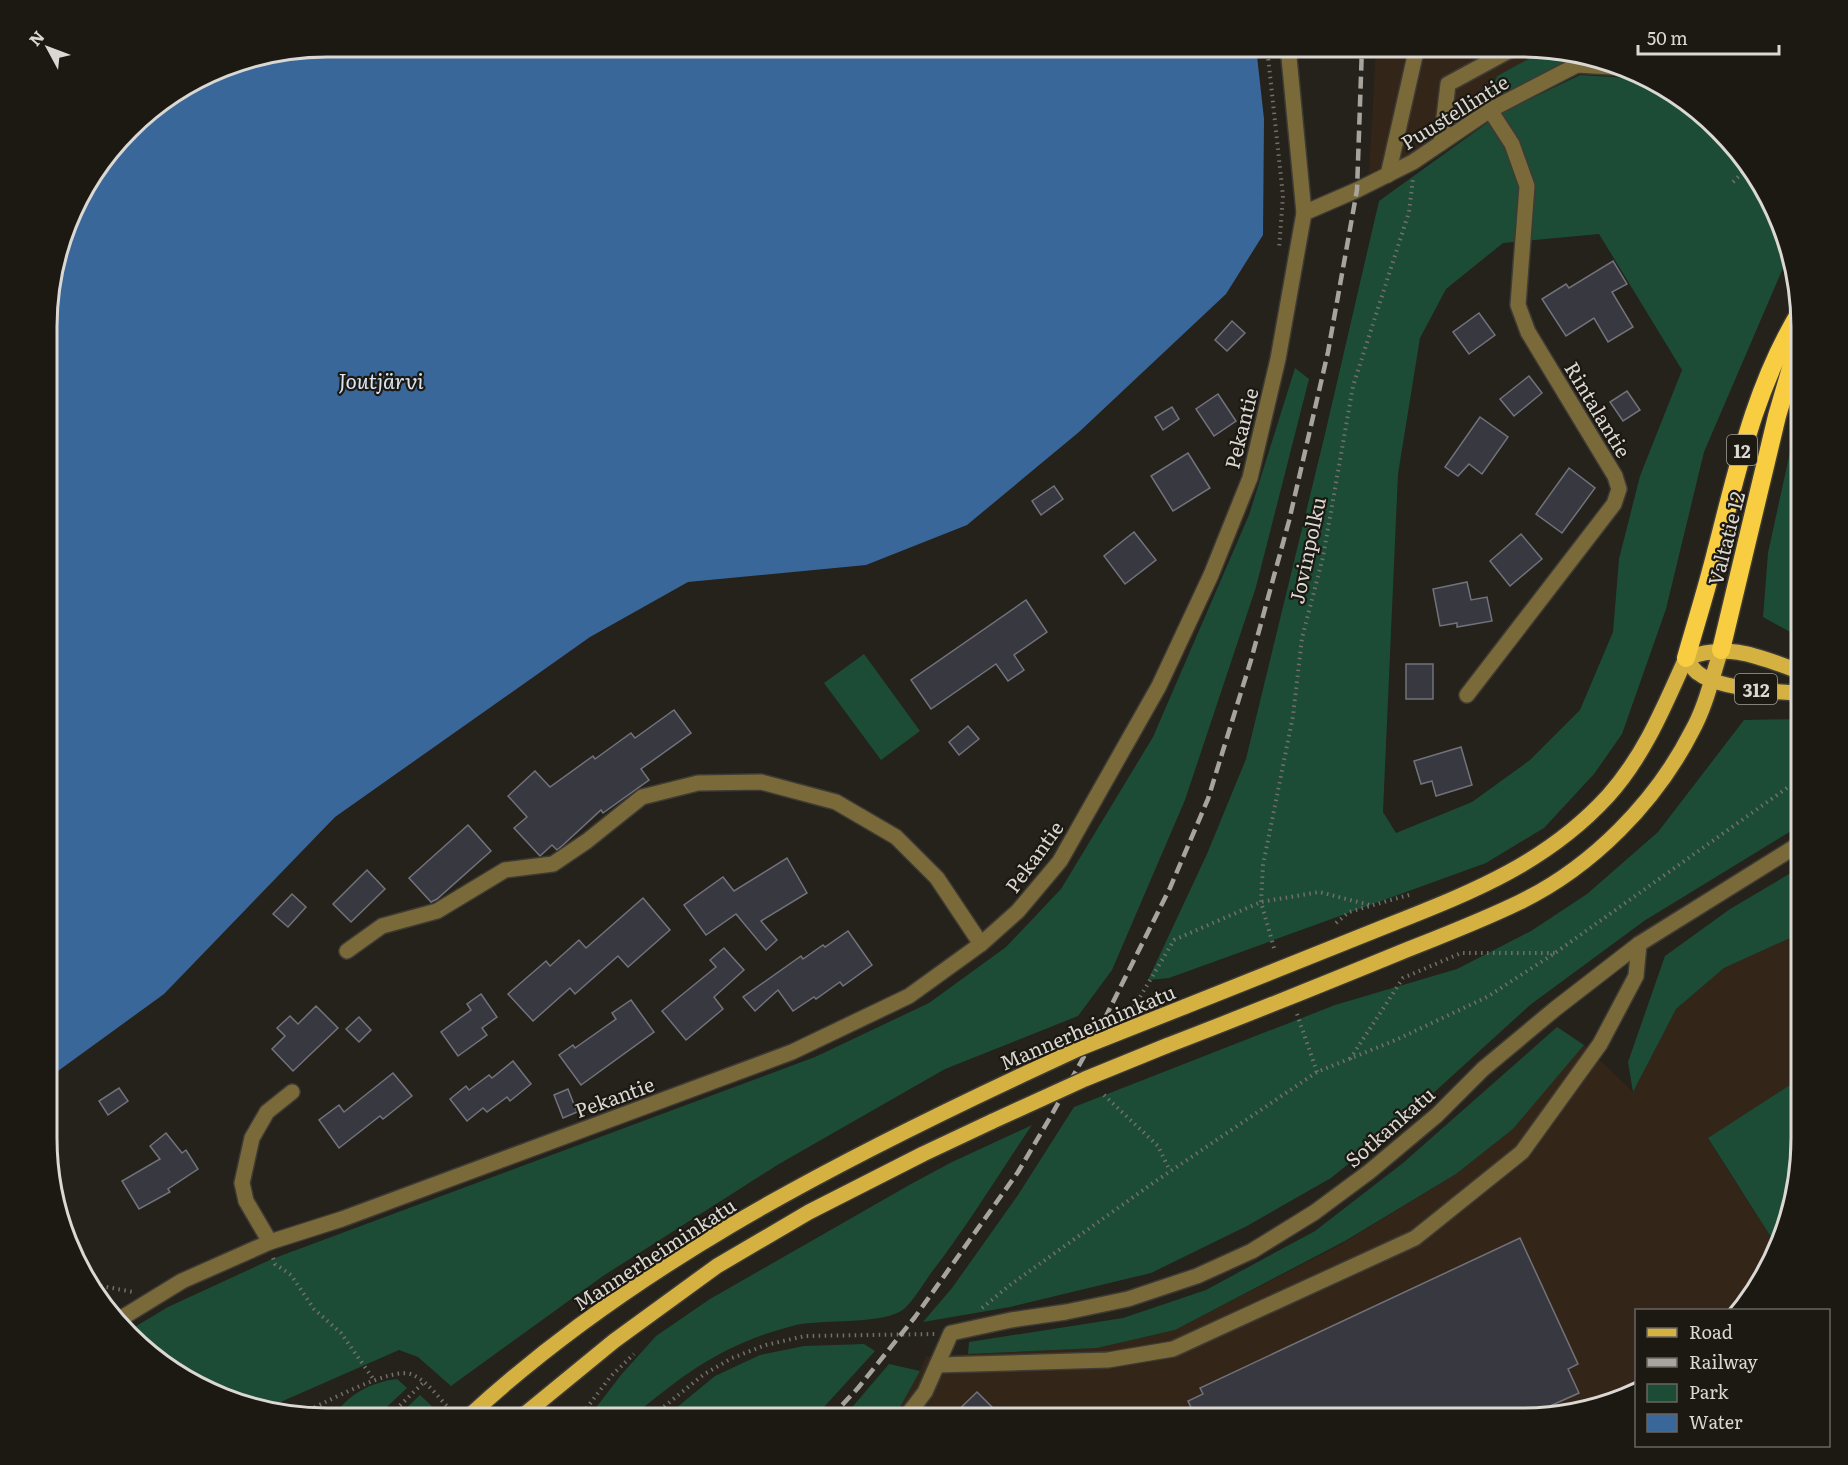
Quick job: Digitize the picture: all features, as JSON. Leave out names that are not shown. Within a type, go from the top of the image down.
[{"type":"highway","name":"Valtatie 12","points":[[1686,658],[1745,439],[1771,366],[1791,327]]},
{"type":"highway","name":"Valtatie 12","points":[[1721,650],[1777,416],[1791,370]]},
{"type":"main road","name":"312","points":[[1791,668],[1764,659],[1721,650],[1686,658],[1697,673],[1711,681],[1772,692],[1791,693]]},
{"type":"main road","points":[[532,1408],[614,1341],[717,1266],[809,1212],[923,1154],[1085,1078],[1465,926],[1521,902],[1557,881],[1586,861],[1609,839],[1654,789],[1677,758],[1693,730],[1721,650]]},
{"type":"main road","name":"Mannerheiminkatu","points":[[478,1408],[594,1314],[701,1243],[795,1188],[911,1127],[1078,1049],[1471,891],[1520,867],[1551,847],[1580,824],[1609,795],[1656,725],[1686,658]]},
{"type":"street","name":"Pekantie","points":[[125,1317],[182,1281],[270,1242],[342,1220],[792,1052],[909,996],[981,944],[1018,911],[1060,861],[1159,686],[1211,575],[1250,478],[1278,359],[1304,213],[1289,57]]},
{"type":"street","points":[[1388,175],[1415,57]]},
{"type":"street","points":[[1441,143],[1448,84],[1498,57]]},
{"type":"street","name":"Puustellintie","points":[[1304,213],[1413,162],[1490,110],[1577,65],[1590,66]]},
{"type":"street","name":"Rintalantie","points":[[1467,694],[1614,504],[1619,489],[1615,476],[1528,332],[1518,305],[1527,186],[1512,144],[1490,110]]},
{"type":"street","points":[[347,951],[382,926],[437,911],[505,870],[553,864],[587,841],[642,797],[698,783],[761,782],[836,802],[896,837],[937,878],[981,944]]},
{"type":"street","name":"Sotkankatu","points":[[951,1333],[1128,1299],[1197,1276],[1252,1251],[1315,1212],[1370,1172],[1437,1115],[1483,1069],[1555,1009],[1639,944],[1791,849]]},
{"type":"street","points":[[937,1365],[1108,1360],[1173,1349],[1415,1238],[1522,1152],[1600,1044],[1636,976],[1639,944]]},
{"type":"street","points":[[270,1242],[246,1201],[242,1183],[252,1138],[267,1112],[292,1092]]},
{"type":"street","points":[[913,1408],[925,1392],[951,1333]]},
{"type":"path","name":"Jovinpolku","points":[[1274,948],[1262,902],[1263,865],[1293,716],[1302,638],[1323,557],[1353,386],[1409,212],[1413,162]]},
{"type":"path","points":[[1733,182],[1742,173]]},
{"type":"path","points":[[976,1312],[1010,1285],[1170,1171],[1317,1072],[1398,1039],[1487,997],[1556,953],[1791,785]]},
{"type":"path","points":[[1134,1007],[1174,940],[1262,902],[1319,892],[1370,905]]},
{"type":"path","points":[[1335,923],[1349,912],[1412,894]]},
{"type":"path","points":[[1350,1059],[1403,978],[1461,952],[1556,953]]},
{"type":"path","points":[[1298,1014],[1317,1072]]},
{"type":"path","points":[[1104,1095],[1158,1146],[1170,1171]]},
{"type":"path","points":[[270,1242],[275,1264],[291,1275],[314,1309],[341,1333],[374,1380]]},
{"type":"path","points":[[102,1286],[141,1294]]},
{"type":"path","points":[[662,1408],[703,1374],[732,1358],[766,1345],[805,1336],[951,1333]]},
{"type":"path","points":[[587,1408],[611,1376],[634,1354]]},
{"type":"path","points":[[315,1407],[374,1380],[400,1372],[412,1374],[424,1382],[447,1406]]},
{"type":"path","points":[[397,1408],[424,1382]]},
{"type":"shaded area","points":[[1375,57],[1531,58],[1497,76],[1487,104],[1412,155],[1369,173]]},
{"type":"shaded area","points":[[1791,938],[1791,1085],[1708,1139],[1771,1238],[1755,1273],[1730,1309],[1635,1309],[1635,1382],[1608,1394],[1574,1403],[1521,1408],[899,1408],[926,1356],[1097,1348],[1175,1330],[1340,1245],[1456,1174],[1513,1129],[1584,1045],[1633,1092],[1676,1009],[1724,968]]},
{"type":"green space","points":[[1531,58],[1577,63],[1487,104],[1497,76]]},
{"type":"green space","points":[[1580,75],[1623,78],[1656,93],[1671,103],[1699,124],[1724,149],[1755,192],[1777,240],[1784,266],[1704,452],[1666,609],[1622,734],[1594,774],[1544,828],[1486,863],[1169,978],[1148,980],[1207,854],[1246,759],[1379,201],[1501,113]],"holes":[[[1599,234],[1682,370],[1640,476],[1619,559],[1613,632],[1580,710],[1530,760],[1472,802],[1396,833],[1383,812],[1398,474],[1420,338],[1446,289],[1503,243]]]},
{"type":"green space","points":[[1295,368],[1309,379],[1256,587],[1185,800],[1112,970],[1078,1016],[945,1069],[779,1164],[603,1276],[451,1386],[418,1357],[399,1350],[274,1403],[240,1394],[192,1372],[163,1352],[134,1327],[168,1307],[272,1259],[815,1057],[929,1003],[1006,947],[1061,889],[1153,737],[1249,515]]},
{"type":"green space","points":[[1791,449],[1791,632],[1763,617],[1768,553]]},
{"type":"green space","points":[[864,654],[920,731],[881,760],[824,683]]},
{"type":"green space","points":[[1791,719],[1791,831],[1644,921],[1530,1005],[1418,1107],[1331,1178],[1247,1226],[1151,1273],[1010,1307],[923,1322],[952,1288],[1018,1195],[1074,1107],[1335,1005],[1457,969],[1531,931],[1587,894],[1658,832],[1744,720]]},
{"type":"green space","points":[[1791,873],[1791,938],[1724,968],[1676,1009],[1633,1092],[1628,1062],[1665,956],[1730,909]]},
{"type":"green space","points":[[1557,1027],[1584,1045],[1513,1129],[1456,1174],[1345,1241],[1175,1330],[1097,1348],[968,1354],[969,1342],[1123,1318],[1206,1290],[1315,1231],[1403,1163]]},
{"type":"green space","points":[[1791,1084],[1789,1173],[1782,1208],[1771,1238],[1708,1138]]},
{"type":"green space","points":[[1032,1125],[958,1237],[904,1309],[895,1314],[868,1320],[808,1323],[771,1332],[727,1350],[708,1361],[644,1408],[596,1408],[656,1336],[710,1299],[952,1162]]},
{"type":"green space","points":[[864,1344],[875,1351],[823,1408],[676,1408],[715,1376],[760,1355],[804,1346]]},
{"type":"green space","points":[[889,1364],[920,1371],[900,1408],[852,1408]]},
{"type":"green space","points":[[397,1379],[407,1388],[386,1408],[340,1408],[360,1391]]},
{"type":"green space","points":[[420,1395],[434,1408],[406,1408]]},
{"type":"water","name":"Joutjärvi","points":[[327,57],[1257,57],[1264,119],[1263,235],[1226,294],[1079,432],[967,525],[866,565],[688,582],[590,637],[335,817],[164,994],[57,1072],[57,327],[59,292],[71,240],[93,192],[124,149],[149,124],[192,93],[208,85],[240,71],[292,59]]},
{"type":"building","points":[[1613,261],[1627,284],[1612,292],[1633,327],[1608,342],[1594,318],[1566,336],[1542,299],[1566,284],[1569,288]]},
{"type":"building","points":[[1479,313],[1495,335],[1469,354],[1453,332]]},
{"type":"building","points":[[1232,321],[1245,333],[1227,351],[1215,340]]},
{"type":"building","points":[[1529,376],[1542,393],[1514,416],[1500,399]]},
{"type":"building","points":[[1627,391],[1640,410],[1623,421],[1610,402]]},
{"type":"building","points":[[1218,394],[1236,421],[1214,436],[1196,409]]},
{"type":"building","points":[[1172,407],[1179,419],[1163,430],[1155,417]]},
{"type":"building","points":[[1480,417],[1508,437],[1482,474],[1469,464],[1458,476],[1445,467]]},
{"type":"building","points":[[1188,453],[1210,488],[1173,511],[1151,476]]},
{"type":"building","points":[[1569,468],[1595,488],[1562,533],[1536,514]]},
{"type":"building","points":[[1054,486],[1063,499],[1041,515],[1032,501]]},
{"type":"building","points":[[1134,532],[1156,560],[1125,584],[1104,556]]},
{"type":"building","points":[[1521,534],[1542,559],[1510,586],[1490,561]]},
{"type":"building","points":[[1467,582],[1471,600],[1487,597],[1492,621],[1457,627],[1457,623],[1440,626],[1433,589]]},
{"type":"building","points":[[1026,600],[1047,632],[1014,655],[1024,670],[1008,681],[996,664],[931,709],[911,680]]},
{"type":"building","points":[[1406,664],[1433,664],[1433,699],[1406,699]]},
{"type":"building","points":[[674,710],[691,733],[641,769],[649,780],[603,813],[601,810],[557,850],[552,845],[540,856],[514,828],[527,817],[508,796],[535,771],[550,787],[593,756],[595,759],[631,733],[635,738]]},
{"type":"building","points":[[968,726],[979,739],[959,755],[949,742]]},
{"type":"building","points":[[1461,747],[1472,785],[1436,796],[1432,781],[1421,784],[1414,761]]},
{"type":"building","points":[[468,825],[491,851],[431,902],[409,878]]},
{"type":"building","points":[[787,858],[807,893],[761,921],[777,940],[766,950],[736,914],[706,935],[684,905],[723,877],[734,891]]},
{"type":"building","points":[[367,870],[385,889],[351,922],[333,904]]},
{"type":"building","points":[[292,894],[306,907],[288,927],[273,914]]},
{"type":"building","points":[[643,898],[670,930],[628,967],[618,956],[575,994],[570,988],[533,1021],[508,994],[546,961],[550,966],[579,940],[586,948]]},
{"type":"building","points":[[848,931],[872,965],[843,986],[840,982],[816,999],[814,997],[793,1011],[778,990],[755,1011],[743,997],[801,956],[803,959]]},
{"type":"building","points":[[724,948],[744,970],[714,997],[723,1009],[686,1040],[662,1011],[716,967],[710,960]]},
{"type":"building","points":[[481,994],[497,1017],[482,1028],[487,1035],[458,1056],[441,1032],[471,1010],[467,1004]]},
{"type":"building","points":[[631,1000],[654,1032],[581,1085],[559,1055],[573,1045],[575,1048],[616,1019],[612,1013]]},
{"type":"building","points":[[316,1006],[338,1028],[293,1071],[272,1049],[285,1036],[277,1028],[290,1016],[298,1024]]},
{"type":"building","points":[[359,1017],[371,1030],[359,1042],[346,1029]]},
{"type":"building","points":[[513,1061],[531,1084],[510,1101],[507,1097],[487,1112],[483,1108],[467,1121],[450,1099],[466,1086],[469,1090],[489,1075],[492,1078]]},
{"type":"building","points":[[393,1073],[412,1096],[383,1119],[380,1116],[339,1148],[319,1120],[339,1105],[344,1112]]},
{"type":"building","points":[[119,1088],[128,1101],[108,1115],[99,1101]]},
{"type":"building","points":[[568,1089],[577,1112],[563,1118],[554,1095]]},
{"type":"building","points":[[166,1133],[182,1153],[186,1150],[198,1169],[168,1189],[170,1192],[139,1209],[122,1181],[160,1159],[150,1146]]},
{"type":"building","points":[[1520,1238],[1578,1364],[1568,1369],[1579,1393],[1549,1406],[1521,1408],[1191,1408],[1188,1401],[1203,1394],[1200,1388]]},
{"type":"building","points":[[977,1392],[993,1408],[960,1408]]},
{"type":"railway","points":[[839,1408],[915,1317],[1018,1172],[1103,1022],[1170,888],[1208,799],[1251,660],[1289,521],[1328,352],[1357,190],[1362,57]]}]
